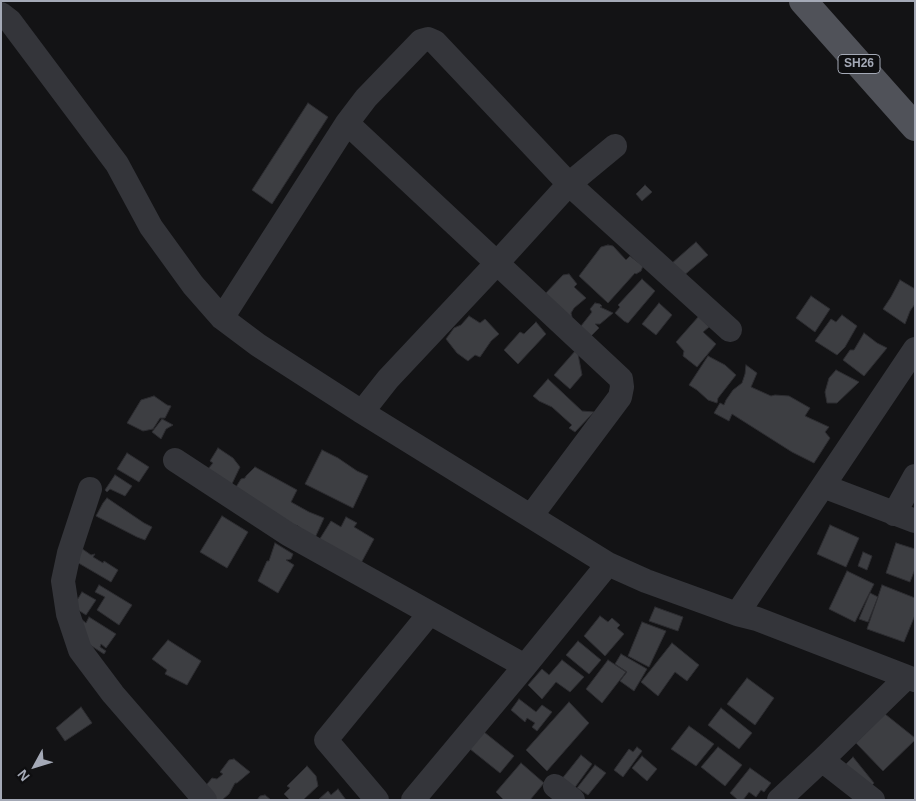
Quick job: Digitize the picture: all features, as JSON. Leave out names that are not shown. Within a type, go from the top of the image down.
[{"type":"main road","name":"SH26","points":[[803,1],[915,127]]},
{"type":"street","points":[[1,14],[10,21],[117,164],[151,227],[193,285],[222,318],[258,345],[362,412],[608,564],[646,581],[737,614],[757,619],[911,679],[779,800]]},
{"type":"street","points":[[222,318],[347,123],[366,98],[421,41],[428,39],[435,42],[569,184],[730,330]]},
{"type":"street","points":[[347,123],[621,379],[620,398],[531,516]]},
{"type":"street","points":[[362,412],[388,379],[569,184],[615,146]]},
{"type":"street","points":[[737,614],[915,349]]},
{"type":"street","points":[[175,460],[288,534],[525,666]]},
{"type":"street","points":[[823,486],[904,518],[915,476]]},
{"type":"street","points":[[90,490],[69,553],[63,581],[68,614],[80,650],[113,694],[205,800]]},
{"type":"street","points":[[414,800],[608,564]]},
{"type":"street","points":[[377,800],[326,740],[430,613]]},
{"type":"street","points":[[822,760],[873,800]]},
{"type":"building","points":[[308,103],[328,117],[272,204],[252,190]]},
{"type":"building","points":[[645,185],[652,192],[642,201],[636,194]]},
{"type":"building","points":[[696,242],[708,255],[682,277],[671,264]]},
{"type":"building","points":[[613,246],[626,260],[630,256],[643,266],[641,271],[635,273],[608,303],[579,276],[601,247]]},
{"type":"building","points":[[569,274],[577,284],[574,287],[586,298],[574,308],[569,321],[544,295],[563,275]]},
{"type":"building","points":[[642,279],[655,291],[628,323],[615,313],[620,307],[618,305]]},
{"type":"building","points":[[900,280],[915,289],[915,304],[905,324],[883,309]]},
{"type":"building","points":[[811,296],[830,309],[815,332],[796,318]]},
{"type":"building","points":[[595,303],[600,304],[602,306],[600,307],[613,313],[600,324],[595,324],[599,328],[591,336],[581,326],[592,312],[590,309]]},
{"type":"building","points":[[659,303],[672,315],[656,335],[642,324]]},
{"type":"building","points":[[842,315],[857,326],[845,347],[837,355],[815,341],[831,319],[836,322]]},
{"type":"building","points":[[469,316],[480,323],[485,319],[499,334],[491,341],[480,357],[475,355],[468,361],[457,353],[446,339],[454,328],[461,325]]},
{"type":"building","points":[[699,316],[709,327],[703,332],[716,344],[697,367],[683,356],[684,351],[676,342]]},
{"type":"building","points":[[536,322],[546,334],[518,364],[504,350],[520,332],[524,334]]},
{"type":"building","points":[[864,333],[887,348],[864,376],[843,360],[850,350],[854,350]]},
{"type":"building","points":[[576,350],[582,375],[570,389],[554,375]]},
{"type":"building","points":[[708,356],[725,365],[736,375],[718,398],[717,403],[708,400],[689,385]]},
{"type":"building","points":[[746,365],[757,373],[751,387],[771,396],[789,396],[810,408],[805,416],[829,427],[825,432],[830,438],[814,463],[792,452],[732,414],[729,421],[714,413],[720,403],[724,405],[733,390],[742,383]]},
{"type":"building","points":[[836,370],[859,382],[837,403],[827,403],[825,392],[829,378]]},
{"type":"building","points":[[548,379],[582,411],[594,412],[575,432],[569,428],[572,425],[552,407],[533,396]]},
{"type":"building","points":[[154,396],[171,406],[165,418],[160,418],[153,429],[143,431],[127,423],[141,400]]},
{"type":"building","points":[[162,419],[173,425],[166,429],[161,439],[152,432]]},
{"type":"building","points":[[218,448],[233,458],[240,467],[230,488],[208,469],[213,463],[210,461]]},
{"type":"building","points":[[322,450],[368,476],[353,508],[305,484]]},
{"type":"building","points":[[127,453],[149,467],[139,482],[117,469]]},
{"type":"building","points":[[255,467],[297,490],[291,502],[324,518],[314,540],[298,526],[288,523],[236,487],[241,479],[245,478]]},
{"type":"building","points":[[115,475],[132,486],[125,496],[110,489],[107,492],[105,490]]},
{"type":"building","points":[[107,498],[152,527],[145,540],[96,516]]},
{"type":"building","points":[[222,516],[248,532],[227,568],[200,552]]},
{"type":"building","points":[[346,517],[357,523],[354,527],[374,539],[360,565],[316,545],[331,521],[341,527]]},
{"type":"building","points":[[830,525],[859,538],[846,567],[817,554]]},
{"type":"building","points":[[275,543],[293,554],[291,559],[286,560],[294,565],[278,593],[258,581],[267,561],[269,561]]},
{"type":"building","points":[[896,543],[915,549],[915,569],[910,582],[886,573]]},
{"type":"building","points":[[81,548],[91,555],[95,554],[93,557],[103,563],[104,561],[118,570],[111,582],[75,561]]},
{"type":"building","points":[[863,552],[872,556],[867,570],[858,566]]},
{"type":"building","points":[[847,571],[874,584],[855,622],[829,609]]},
{"type":"building","points":[[99,585],[132,605],[119,625],[97,610],[105,597],[95,592]]},
{"type":"building","points":[[882,585],[915,598],[915,615],[904,642],[867,629]]},
{"type":"building","points":[[82,592],[96,600],[86,615],[75,608]]},
{"type":"building","points":[[870,593],[878,597],[868,622],[859,619]]},
{"type":"building","points":[[655,607],[683,617],[678,631],[649,621]]},
{"type":"building","points":[[600,616],[608,622],[612,618],[620,625],[617,628],[624,634],[605,656],[584,636]]},
{"type":"building","points":[[89,617],[116,634],[106,648],[101,644],[100,647],[106,651],[104,654],[76,636],[81,619],[86,623]]},
{"type":"building","points":[[642,622],[666,631],[649,667],[628,656]]},
{"type":"building","points":[[168,640],[201,661],[187,685],[165,674],[167,670],[152,659]]},
{"type":"building","points":[[578,641],[601,660],[589,674],[566,655]]},
{"type":"building","points":[[672,643],[699,665],[687,681],[675,672],[658,696],[641,682]]},
{"type":"building","points":[[621,654],[647,669],[634,691],[620,681],[627,672],[615,664]]},
{"type":"building","points":[[562,660],[584,677],[570,692],[556,682],[542,699],[528,685],[542,669],[549,675]]},
{"type":"building","points":[[608,660],[626,672],[602,703],[586,689]]},
{"type":"building","points":[[747,678],[774,698],[755,725],[727,704]]},
{"type":"building","points":[[519,699],[536,712],[542,705],[552,712],[537,731],[532,727],[535,723],[527,718],[525,722],[511,710]]},
{"type":"building","points":[[569,702],[589,723],[547,771],[526,750]]},
{"type":"building","points":[[81,707],[92,723],[65,741],[56,728]]},
{"type":"building","points":[[721,708],[752,733],[739,749],[708,725]]},
{"type":"building","points":[[885,714],[915,738],[915,740],[883,771],[856,743]]},
{"type":"building","points":[[689,726],[714,744],[696,766],[671,749]]},
{"type":"building","points":[[484,732],[514,756],[500,773],[470,749]]},
{"type":"building","points":[[637,747],[642,751],[623,777],[614,770],[629,749],[633,752]]},
{"type":"building","points":[[718,747],[742,765],[725,786],[701,767]]},
{"type":"building","points":[[581,755],[592,764],[573,790],[561,780]]},
{"type":"building","points":[[642,756],[657,769],[647,781],[632,768]]},
{"type":"building","points":[[853,757],[874,783],[865,793],[839,771]]},
{"type":"building","points":[[234,759],[250,772],[235,783],[229,794],[222,800],[217,800],[203,789],[212,778],[217,779],[223,774],[220,772],[229,760]]},
{"type":"building","points":[[521,763],[544,783],[530,800],[504,800],[496,792]]},
{"type":"building","points":[[595,765],[606,773],[588,795],[577,788]]},
{"type":"building","points":[[307,766],[316,776],[318,786],[303,800],[290,800],[284,794],[290,788],[287,786]]},
{"type":"building","points":[[750,768],[771,783],[764,792],[761,790],[756,797],[749,792],[743,800],[738,800],[730,793]]},
{"type":"building","points":[[338,789],[346,800],[319,799],[328,791],[331,795]]},
{"type":"building","points":[[265,795],[271,800],[257,800],[260,796]]}]
